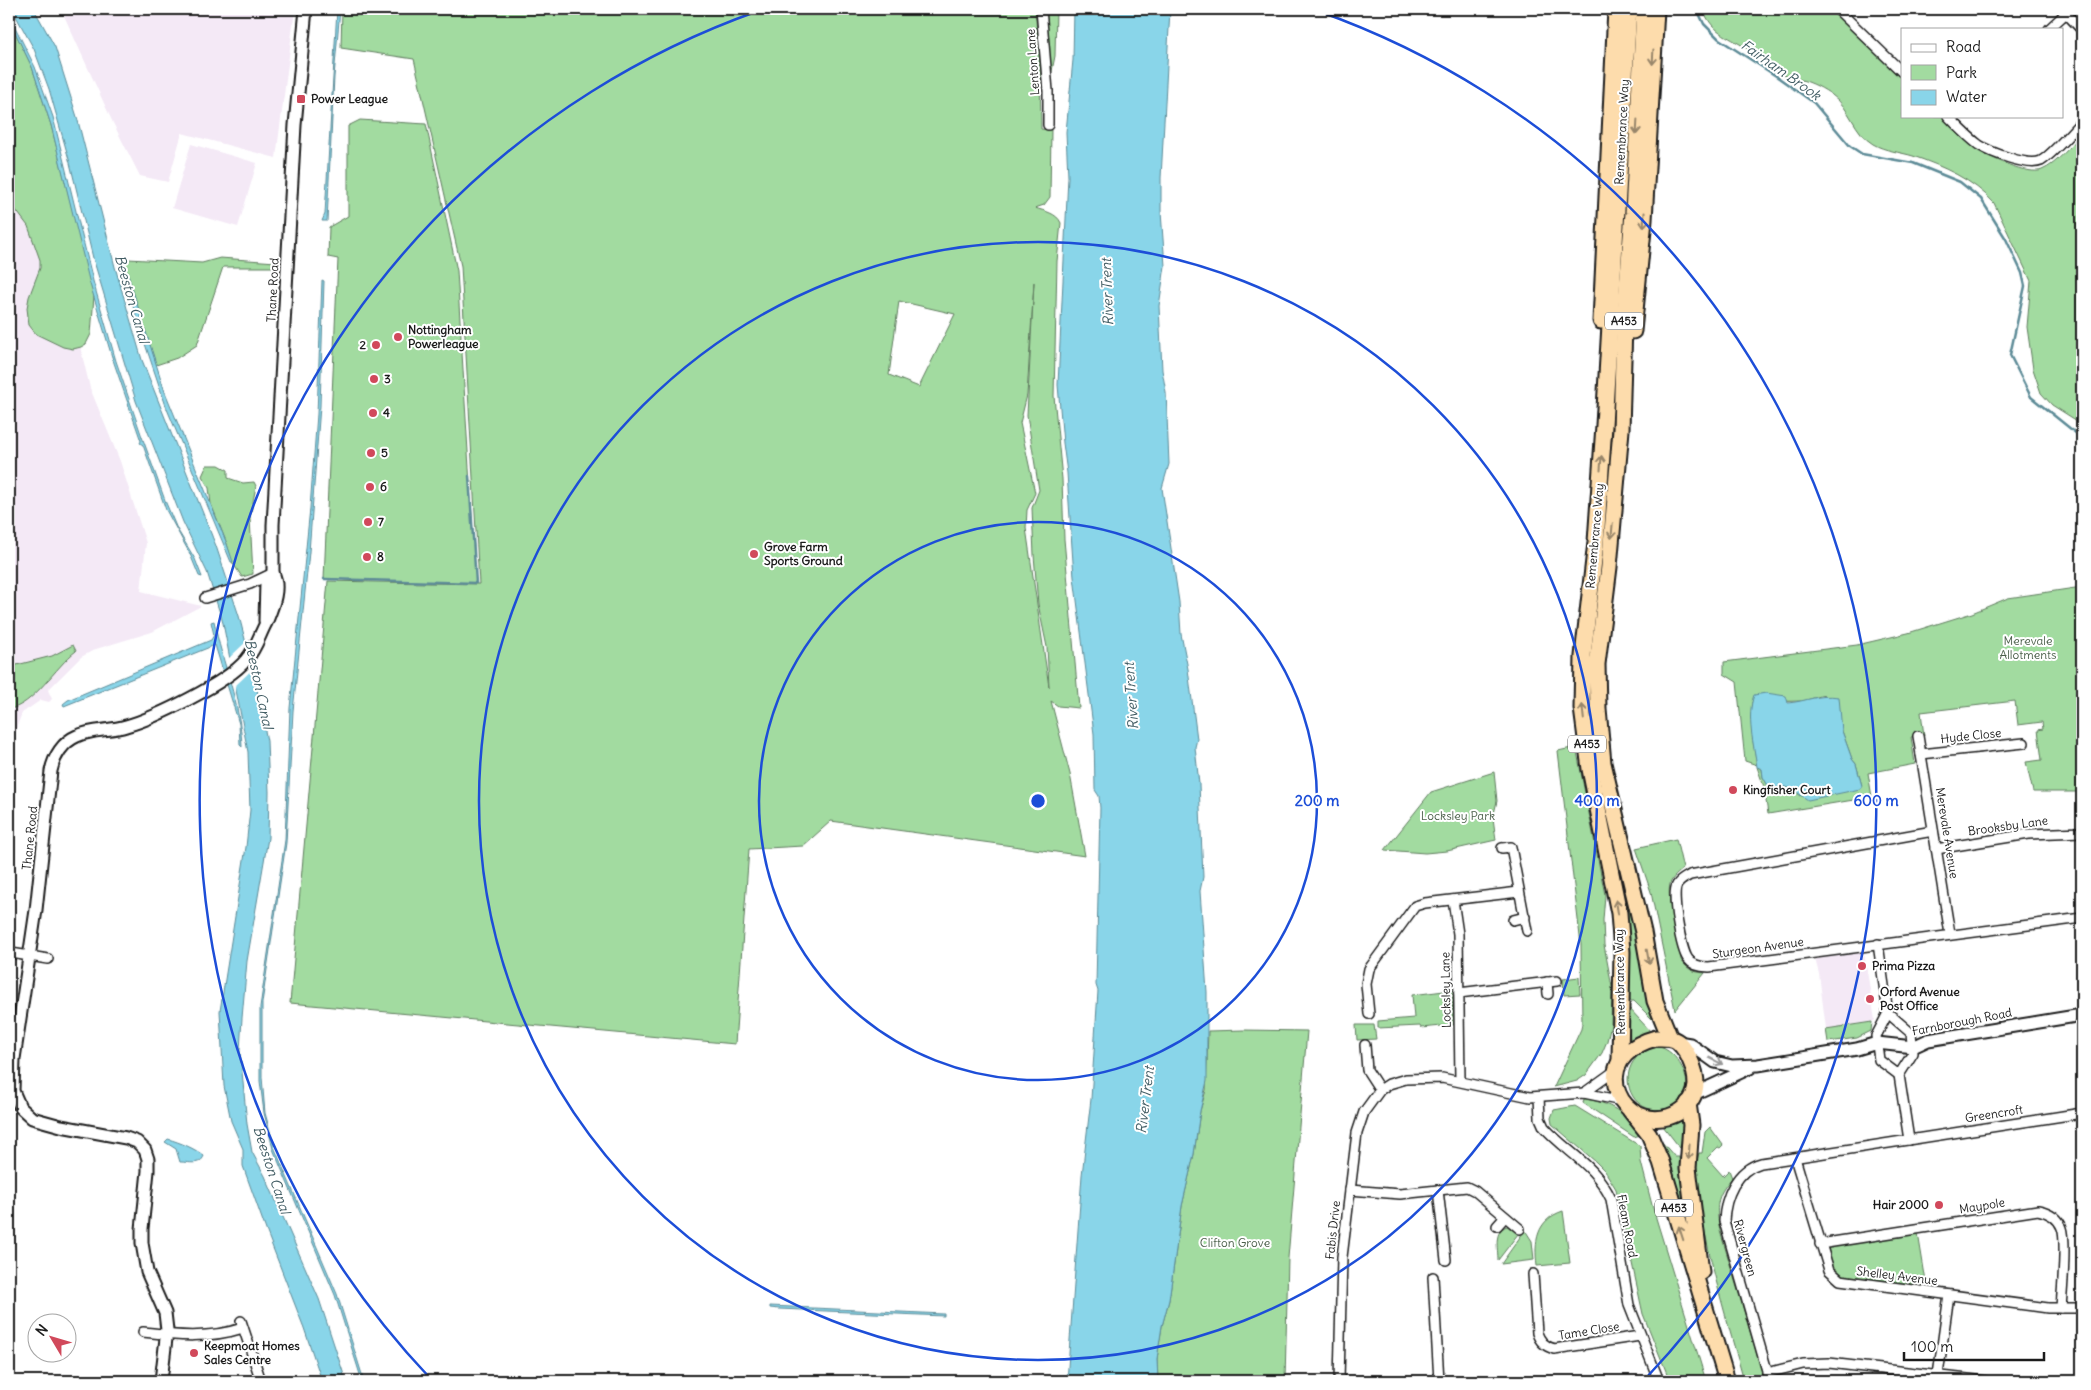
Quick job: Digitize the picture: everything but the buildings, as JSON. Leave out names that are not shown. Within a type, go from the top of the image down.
[{"type":"highway","points":[[1604,425],[1601,318],[1616,9]]},
{"type":"highway","name":"Remembrance Way","points":[[1629,9],[1621,430],[1609,567],[1597,664],[1598,709],[1603,762],[1643,932],[1656,1001],[1674,1040]]},
{"type":"highway","name":"Remembrance Way","points":[[1618,1065],[1622,952],[1619,913],[1592,778],[1582,708],[1583,656],[1596,542],[1604,425],[1644,9]]},
{"type":"highway","points":[[1621,430],[1644,220],[1656,9]]},
{"type":"highway","points":[[1656,1038],[1674,1040],[1689,1058],[1696,1089],[1691,1099],[1671,1116],[1658,1119],[1639,1115],[1626,1105],[1615,1081],[1618,1065],[1633,1048],[1641,1043],[1656,1038]]},
{"type":"highway","name":"A453","points":[[1691,1099],[1688,1168],[1707,1313]]},
{"type":"highway","name":"A453","points":[[1626,1105],[1649,1134],[1661,1162],[1675,1214],[1727,1381]]},
{"type":"street","name":"Thane Road","points":[[161,1381],[168,1335],[165,1313],[148,1272],[142,1243],[142,1218],[148,1171],[148,1159],[144,1150],[137,1142],[126,1138],[61,1126],[32,1118],[23,1111],[14,1097],[12,1083],[13,1068],[36,910],[51,771],[59,751],[76,736],[89,732],[116,729],[140,722],[216,684],[240,666],[252,653],[266,623],[266,583],[273,573],[295,125],[306,9]]},
{"type":"street","name":"Lenton Lane","points":[[1041,9],[1048,125]]},
{"type":"street","points":[[1837,9],[1901,71]]},
{"type":"street","points":[[2050,28],[2064,11],[2082,30]]},
{"type":"street","points":[[1950,118],[1971,139],[1984,148],[2006,157],[2031,163],[2043,159],[2082,121]]},
{"type":"street","points":[[205,598],[240,588],[273,573]]},
{"type":"street","name":"Merevale Avenue","points":[[1918,736],[1950,934]]},
{"type":"street","name":"Hyde Close","points":[[1921,754],[2024,743]]},
{"type":"street","name":"Sturgeon Avenue","points":[[1934,831],[1690,875],[1680,881],[1675,890],[1678,920],[1686,955],[1691,962],[1698,966],[1709,967],[2082,918]]},
{"type":"street","name":"Brooksby Lane","points":[[1936,849],[2029,834],[2082,832]]},
{"type":"street","points":[[1502,848],[1511,847],[1527,931]]},
{"type":"street","points":[[1369,1014],[1366,984],[1369,969],[1411,911],[1420,904],[1519,892]]},
{"type":"street","name":"Locksley Lane","points":[[1453,900],[1458,934],[1460,1080]]},
{"type":"street","points":[[1513,920],[1525,917]]},
{"type":"street","points":[[1878,944],[1888,1014],[1876,1036],[1879,1060],[1899,1075]]},
{"type":"street","points":[[10,953],[48,959]]},
{"type":"street","points":[[1459,993],[1557,981]]},
{"type":"street","points":[[1547,982],[1548,994]]},
{"type":"street","points":[[1357,1003],[1367,1002]]},
{"type":"street","points":[[1888,1014],[1911,1032],[1913,1053],[1899,1075],[1909,1140]]},
{"type":"street","name":"Farnborough Road","points":[[1674,1040],[1690,1044],[1715,1062],[1732,1066],[1758,1065],[1857,1049],[1877,1043],[1913,1047],[1928,1040],[2082,1016]]},
{"type":"street","points":[[1376,1054],[1366,1050],[1367,1070],[1380,1090]]},
{"type":"street","name":"Fabis Drive","points":[[1584,1092],[1618,1065]]},
{"type":"street","name":"Farnborough Road","points":[[1691,1099],[1725,1078],[1758,1065]]},
{"type":"street","name":"Fabis Drive","points":[[1339,1381],[1342,1257],[1359,1122],[1369,1103],[1380,1090],[1389,1084],[1406,1079],[1430,1077],[1460,1080],[1520,1096],[1539,1097],[1584,1092],[1626,1105]]},
{"type":"street","name":"Fleam Road","points":[[1539,1097],[1540,1118],[1544,1127],[1592,1169],[1611,1199],[1629,1305],[1659,1381]]},
{"type":"street","name":"Greencroft","points":[[1909,1140],[2082,1113]]},
{"type":"street","name":"Rivergreen","points":[[1768,1377],[1724,1221],[1724,1209],[1733,1186],[1745,1170],[1761,1163],[1909,1140]]},
{"type":"street","name":"Shelley Avenue","points":[[1795,1158],[1829,1270],[1840,1280],[2048,1308],[2082,1308]]},
{"type":"street","points":[[1350,1190],[1391,1194],[1467,1186],[1520,1230]]},
{"type":"street","points":[[1438,1190],[1446,1260]]},
{"type":"street","name":"Maypole","points":[[1820,1244],[2038,1210],[2046,1212],[2059,1222],[2064,1235],[2061,1308]]},
{"type":"street","points":[[1497,1226],[1505,1217]]},
{"type":"street","points":[[1434,1248],[1445,1246]]},
{"type":"street","name":"Tame Close","points":[[1533,1274],[1529,1285],[1537,1333],[1541,1341],[1548,1347],[1554,1349],[1640,1336]]},
{"type":"street","points":[[1433,1278],[1430,1290],[1439,1381]]},
{"type":"street","points":[[1938,1376],[1949,1295]]},
{"type":"street","points":[[142,1332],[211,1336],[242,1324],[261,1381]]},
{"type":"street","points":[[1768,1377],[1803,1364],[1828,1362],[1984,1381]]},
{"type":"shaded area","points":[[61,9],[295,9],[276,158],[182,133],[168,182],[140,176],[113,123]]},
{"type":"shaded area","points":[[191,144],[257,163],[238,227],[172,208]]},
{"type":"shaded area","points":[[9,158],[76,329],[90,388],[120,461],[146,543],[141,591],[201,606],[152,632],[96,649],[81,657],[48,690],[52,699],[49,702],[41,700],[22,713],[13,736],[9,736]]},
{"type":"shaded area","points":[[1864,953],[1875,1020],[1826,1029],[1819,974],[1815,959]]},
{"type":"green space","name":"Grove Farm Sports Ground","points":[[342,9],[1035,9],[1040,65],[1041,129],[1051,130],[1050,197],[1044,205],[1035,208],[1057,217],[1061,223],[1057,261],[1054,396],[1079,708],[1058,706],[1051,701],[1070,774],[1085,856],[831,821],[803,846],[749,849],[735,1044],[290,1003],[328,581],[479,584],[461,266],[414,59],[341,48]],"holes":[[[1034,282],[1027,415],[1039,490],[1032,508],[1034,555],[1038,604],[1047,647],[1049,687],[1026,528],[1027,510],[1035,493],[1020,423],[1027,395]],[[899,301],[955,314],[919,387],[889,375]]]},
{"type":"green space","points":[[1045,9],[1056,9],[1055,56],[1050,81]]},
{"type":"green space","points":[[1703,9],[1831,9],[1901,76],[1901,118],[1945,118],[1977,149],[1999,161],[2019,168],[2036,171],[2048,167],[2082,134],[2082,424],[2052,405],[2041,393],[2033,369],[2027,327],[2031,281],[1994,203],[1977,187],[1946,169],[1913,156],[1873,144],[1861,133],[1843,106],[1832,95],[1813,84],[1785,76],[1778,72],[1751,51],[1721,33],[1707,17]]},
{"type":"green space","points":[[9,20],[32,67],[51,125],[94,296],[91,334],[86,344],[73,349],[63,347],[36,334],[29,325],[27,308],[40,268],[40,260],[28,226],[9,201]]},
{"type":"green space","name":"Nottingham Powerleague","points":[[360,120],[426,124],[457,271],[476,583],[324,579],[338,259],[328,257],[329,227],[348,216],[348,126]]},
{"type":"green space","points":[[220,258],[276,262],[276,267],[223,267],[197,345],[177,358],[156,365],[124,263],[128,259],[202,263]]},
{"type":"green space","points":[[207,465],[219,465],[228,470],[228,478],[243,483],[254,482],[256,486],[250,518],[253,574],[242,577],[232,562],[211,504],[209,488],[202,476]]},
{"type":"green space","points":[[1598,586],[1600,587],[1592,658],[1629,899],[1652,1019],[1634,1001],[1629,1001],[1627,950],[1604,819],[1589,715],[1589,671]]},
{"type":"green space","name":"Merevale Allotments","points":[[2082,587],[2082,792],[2033,792],[2026,762],[2042,760],[2038,730],[2043,729],[2042,722],[2018,725],[2015,701],[1921,712],[1924,736],[1911,737],[1915,764],[1868,773],[1872,797],[1768,814],[1764,787],[1757,767],[1762,769],[1763,777],[1770,789],[1787,788],[1801,796],[1862,786],[1856,764],[1852,759],[1842,731],[1841,722],[1824,695],[1803,701],[1752,702],[1753,741],[1757,765],[1745,761],[1737,682],[1724,674],[1724,662],[1857,645],[1908,633],[1972,613],[2008,598]]},
{"type":"green space","points":[[73,645],[76,651],[27,701],[9,709],[9,667],[52,656]]},
{"type":"green space","points":[[1576,747],[1605,895],[1604,945],[1612,987],[1611,1024],[1602,1053],[1586,1075],[1577,1081],[1554,1087],[1582,1023],[1581,945],[1558,751]]},
{"type":"green space","name":"Locksley Park","points":[[1494,772],[1497,801],[1493,818],[1496,840],[1447,851],[1425,853],[1385,850],[1431,792]]},
{"type":"green space","points":[[1676,839],[1683,869],[1672,880],[1669,891],[1681,960],[1691,970],[1705,973],[1675,1010],[1651,892],[1636,848]]},
{"type":"green space","points":[[1579,977],[1580,994],[1564,995],[1563,979]]},
{"type":"green space","points":[[1452,990],[1453,1025],[1421,1028],[1420,1026],[1378,1028],[1378,1021],[1414,1018],[1412,995]]},
{"type":"green space","points":[[1629,1008],[1651,1032],[1630,1042]]},
{"type":"green space","points":[[1872,1022],[1871,1031],[1857,1038],[1828,1042],[1826,1029]]},
{"type":"green space","points":[[1356,1025],[1374,1025],[1376,1039],[1357,1040]]},
{"type":"green space","name":"Clifton Grove","points":[[1208,1031],[1307,1031],[1288,1258],[1285,1381],[1158,1381],[1157,1359],[1162,1326],[1169,1300],[1182,1206],[1194,1154],[1200,1111],[1206,1090]]},
{"type":"green space","points":[[1658,1047],[1665,1049],[1671,1054],[1682,1067],[1687,1091],[1682,1100],[1670,1108],[1650,1109],[1639,1104],[1632,1095],[1628,1084],[1629,1072],[1634,1061],[1643,1052]]},
{"type":"green space","points":[[1584,1099],[1601,1103],[1616,1110],[1635,1127],[1640,1135],[1634,1137],[1583,1103]]},
{"type":"green space","points":[[1575,1106],[1640,1146],[1641,1162],[1652,1205],[1706,1381],[1670,1381],[1643,1314],[1616,1189],[1605,1171],[1552,1124],[1551,1118],[1554,1110]]},
{"type":"green space","points":[[1685,1119],[1680,1148],[1663,1126]]},
{"type":"green space","points":[[1710,1127],[1723,1145],[1720,1148],[1718,1147],[1707,1158],[1723,1176],[1729,1170],[1732,1178],[1722,1191],[1718,1203],[1720,1231],[1765,1381],[1744,1381],[1708,1249],[1697,1184],[1697,1171],[1699,1153],[1702,1153],[1705,1132]]},
{"type":"green space","points":[[1661,1141],[1675,1157],[1679,1157],[1683,1204]]},
{"type":"green space","points":[[1563,1211],[1570,1263],[1537,1266],[1537,1240],[1542,1226],[1554,1215]]},
{"type":"green space","points":[[1507,1226],[1518,1234],[1498,1260],[1498,1236],[1503,1228]]},
{"type":"green space","points":[[1525,1230],[1532,1241],[1534,1260],[1501,1264]]},
{"type":"green space","points":[[1918,1233],[1927,1288],[1841,1276],[1831,1266],[1826,1247]]},
{"type":"water","points":[[12,9],[34,9],[55,47],[77,117],[115,267],[142,360],[216,546],[239,616],[254,674],[267,741],[269,792],[268,838],[247,961],[242,1018],[240,1051],[247,1124],[252,1152],[265,1176],[319,1299],[346,1381],[322,1381],[243,1166],[243,1149],[231,1121],[224,1086],[220,1011],[246,847],[250,810],[248,752],[223,623],[207,572],[183,522],[136,401],[93,258],[70,163],[49,89],[34,49]]},
{"type":"water","points":[[337,9],[340,9],[334,77],[327,221],[322,221],[325,214]]},
{"type":"water","name":"River Trent","points":[[1074,9],[1170,9],[1161,178],[1161,212],[1165,266],[1159,306],[1162,370],[1166,392],[1169,464],[1162,488],[1197,739],[1195,747],[1199,784],[1203,877],[1200,891],[1207,992],[1207,1081],[1200,1111],[1194,1154],[1182,1206],[1169,1300],[1162,1326],[1157,1359],[1158,1381],[1067,1381],[1082,1175],[1091,1099],[1098,991],[1096,985],[1100,808],[1099,796],[1095,790],[1094,734],[1074,577],[1067,473],[1058,385],[1068,177],[1066,132],[1073,60]]},
{"type":"water","points":[[9,15],[35,67],[53,117],[93,281],[116,361],[141,434],[177,529],[195,559],[202,577],[199,576],[190,554],[166,510],[143,445],[140,443],[141,441],[112,357],[90,284],[51,125],[32,67],[9,20]]},
{"type":"water","name":"Beeston Canal","points":[[124,263],[165,392],[233,562],[231,562],[167,409],[120,264]]},
{"type":"water","points":[[322,280],[324,281],[320,406],[309,552],[293,711],[286,843],[262,1003],[262,1077],[265,1113],[275,1149],[337,1294],[364,1381],[362,1381],[335,1295],[273,1149],[264,1113],[260,1081],[260,1007],[285,840],[290,708],[310,508],[317,414]]},
{"type":"water","points":[[214,621],[235,699],[241,731],[242,747],[240,745],[239,724],[215,645],[64,706],[63,704],[68,700],[211,640],[214,635],[211,622]]},
{"type":"water","points":[[1766,693],[1786,696],[1788,703],[1819,697],[1839,697],[1842,731],[1852,759],[1856,764],[1862,786],[1860,789],[1808,800],[1787,787],[1770,789],[1763,777],[1762,769],[1757,767],[1751,722],[1754,695]]},
{"type":"water","points":[[168,1139],[187,1146],[204,1156],[197,1162],[180,1162],[176,1149],[165,1142]]},
{"type":"water","points":[[770,1306],[944,1314],[944,1316],[779,1309],[770,1308]]},
{"type":"pier","points":[[248,640],[255,667],[234,687],[228,659]]},
{"type":"waterway","name":"Fairham Brook","points":[[1697,9],[1704,24],[1719,39],[1814,103],[1850,146],[1862,154],[1913,163],[1960,182],[1981,199],[2006,239],[2022,273],[2025,286],[2010,355],[2031,397],[2082,438]]},
{"type":"waterway","points":[[324,579],[476,583],[469,476]]},
{"type":"place","name":"Power League","points":[[301,99]]},
{"type":"place","name":"Nottingham Powerleague","points":[[398,337]]},
{"type":"place","name":"2","points":[[376,345]]},
{"type":"place","name":"3","points":[[374,379]]},
{"type":"place","name":"4","points":[[373,413]]},
{"type":"place","name":"5","points":[[371,453]]},
{"type":"place","name":"6","points":[[370,487]]},
{"type":"place","name":"7","points":[[368,522]]},
{"type":"place","name":"Grove Farm Sports Ground","points":[[754,554]]},
{"type":"place","name":"8","points":[[367,557]]},
{"type":"place","name":"Kingfisher Court","points":[[1733,790]]},
{"type":"place","name":"Prima Pizza","points":[[1862,966]]},
{"type":"place","name":"Orford Avenue Post Office","points":[[1870,999]]},
{"type":"place","name":"Hair 2000","points":[[1939,1205]]},
{"type":"place","name":"Keepmoat Homes Sales Centre","points":[[194,1353]]}]
